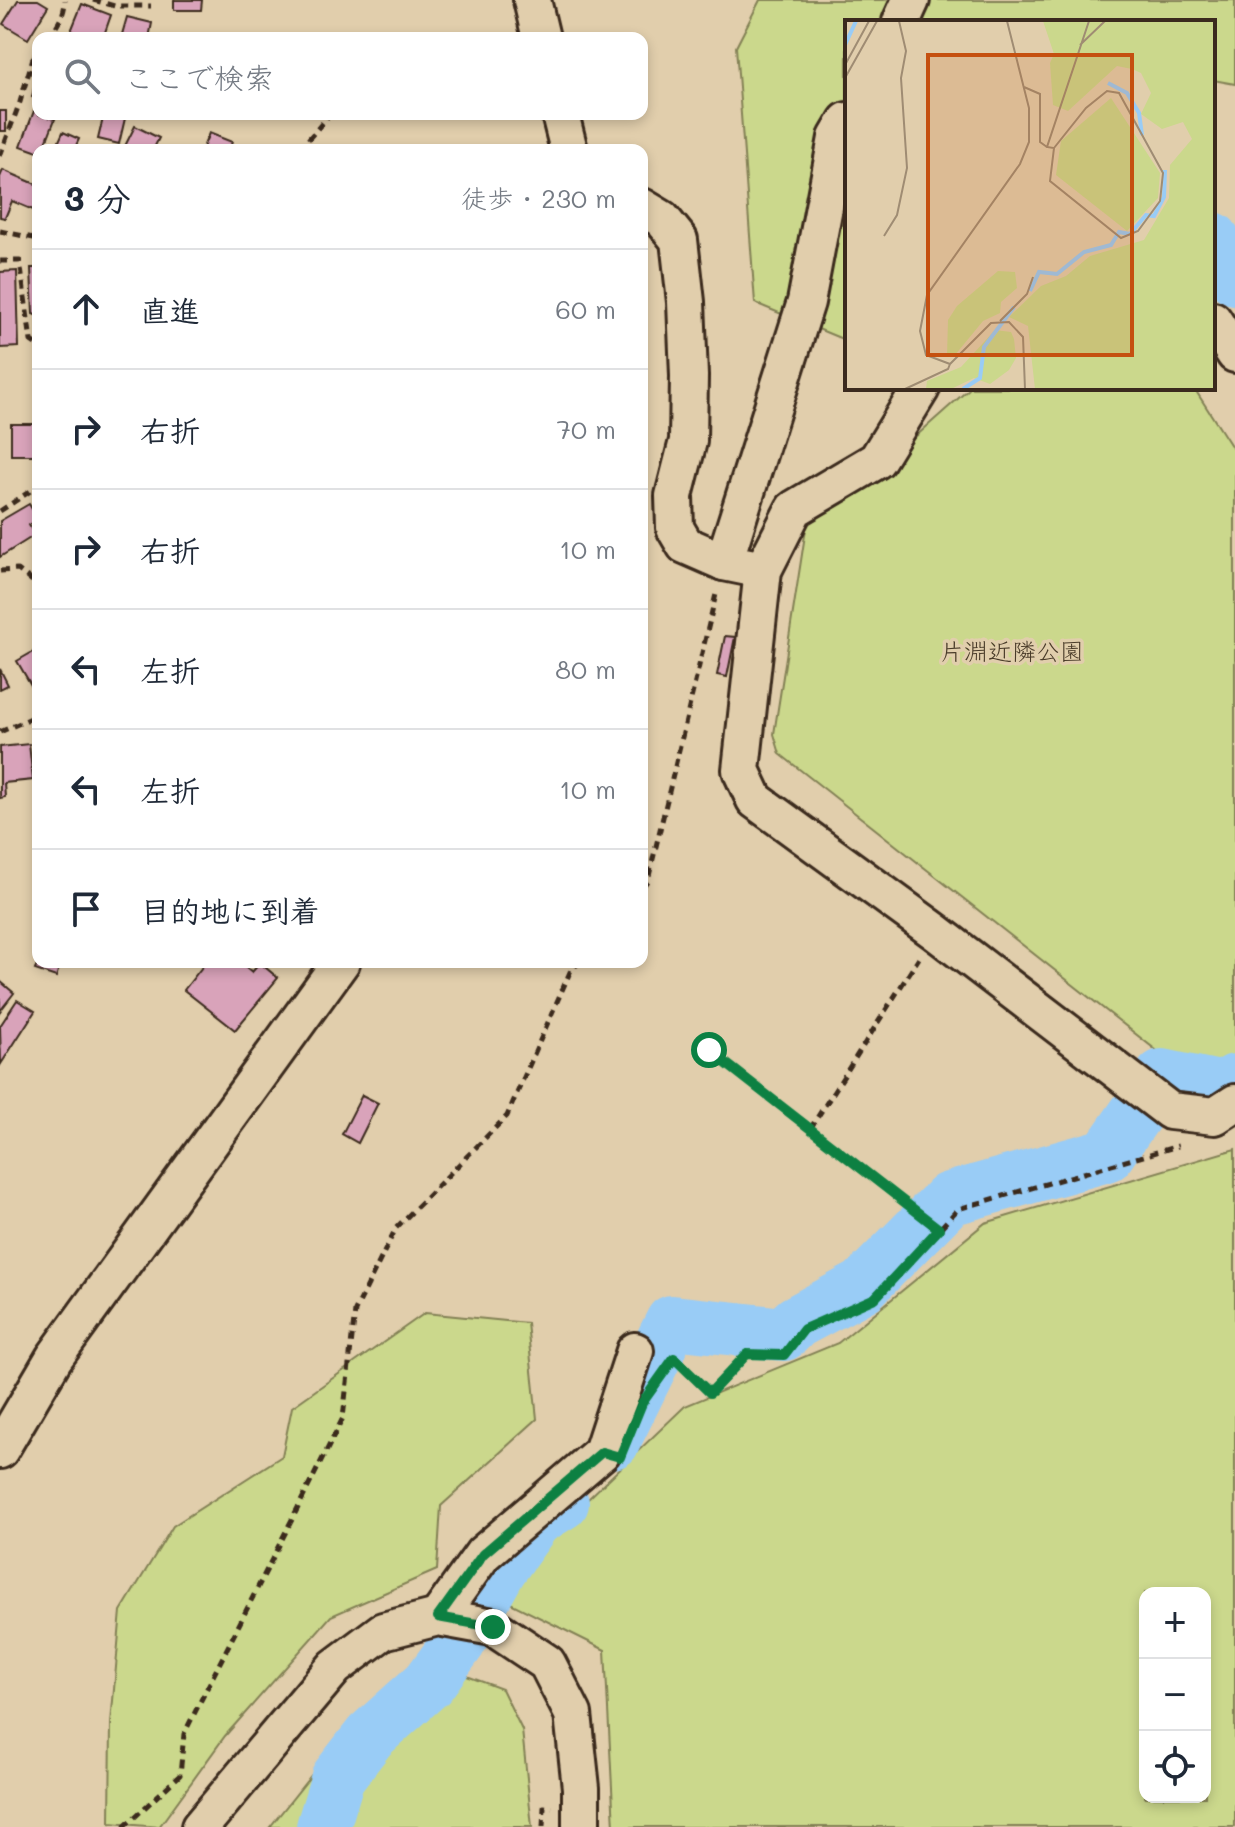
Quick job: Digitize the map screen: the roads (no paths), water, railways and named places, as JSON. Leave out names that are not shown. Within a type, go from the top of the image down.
[{"type":"street","points":[[532,0],[540,32]]},
{"type":"street","points":[[902,20],[911,0]]},
{"type":"street","points":[[562,120],[568,144]]},
{"type":"street","points":[[724,562],[806,302],[837,138],[845,124]]},
{"type":"street","points":[[648,211],[662,219],[679,240],[686,302],[688,441],[674,496],[675,528],[685,545],[724,562],[763,570]]},
{"type":"street","points":[[1215,323],[1235,354]]},
{"type":"street","points":[[920,390],[877,460],[794,509],[763,570],[741,770],[755,800],[936,932],[1170,1111],[1225,1110]]},
{"type":"street","points":[[0,1450],[54,1358],[337,968]]},
{"type":"street","points":[[438,1617],[483,1554],[602,1452],[635,1351]]},
{"type":"street","points":[[200,1827],[335,1667],[383,1631],[438,1617],[493,1627],[547,1663],[573,1714],[581,1788],[581,1827]]},
{"type":"waterway","points":[[1215,243],[1235,278]]},
{"type":"waterway","points":[[613,1442],[672,1322],[784,1334],[796,1322],[863,1286],[949,1199],[1107,1155],[1162,1076],[1223,1089],[1235,1081]]},
{"type":"waterway","points":[[323,1827],[338,1777],[370,1736],[429,1683],[459,1642],[500,1569],[535,1520],[562,1503]]},
{"type":"park label","name":"片淵近隣公園","points":[[1012,652]]}]
